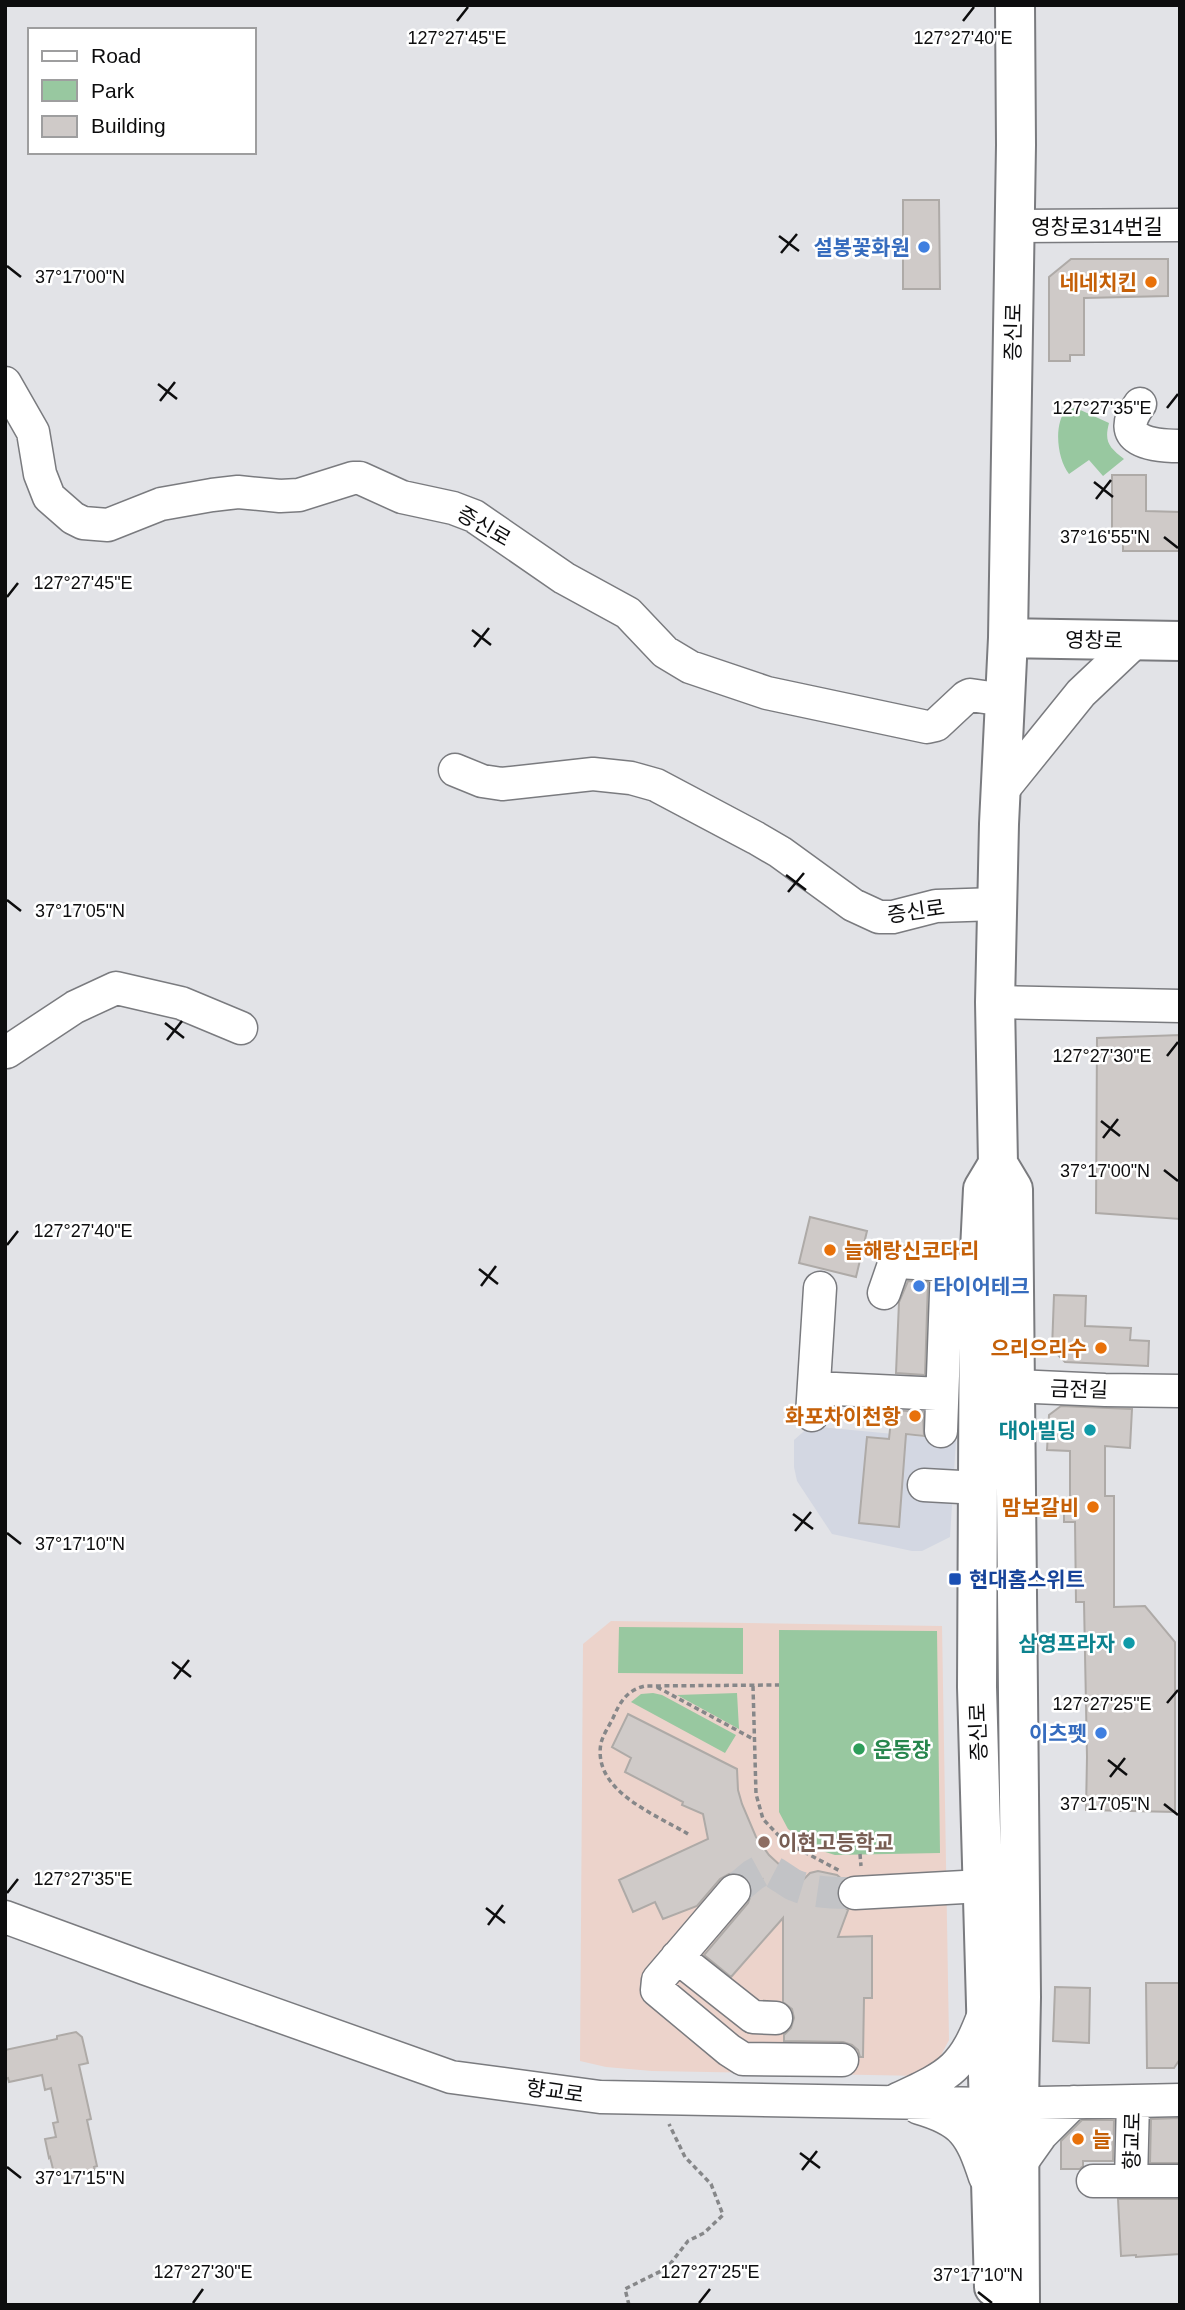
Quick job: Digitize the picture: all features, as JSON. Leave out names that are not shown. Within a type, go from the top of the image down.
[{"type":"main road","name":"증신로","points":[[1015,5],[1015,226],[1008,638],[995,1002],[998,1164],[1013,1189],[978,1368],[976,1687],[986,2009],[1019,2166],[1020,2305]]},
{"type":"main road","name":"영창로","points":[[1008,638],[1180,641]]},
{"type":"main road","name":"증신로","points":[[995,2305],[991,2194],[1021,1997],[978,1368],[963,1268],[983,1189],[998,1164]]},
{"type":"street","name":"영창로314번길","points":[[1015,226],[1180,225]]},
{"type":"street","name":"증신로","points":[[5,383],[33,432],[40,474],[49,497],[73,518],[83,523],[108,525],[183,499],[238,492],[289,496],[360,478],[402,496],[474,516],[564,578],[628,613],[665,652],[679,662],[702,671],[767,693],[927,727],[936,725],[970,695],[1005,700]]},
{"type":"street","points":[[1140,404],[1131,421],[1132,433],[1138,440],[1149,445],[1180,446]]},
{"type":"street","points":[[1001,792],[1081,693],[1137,640]]},
{"type":"street","name":"증신로","points":[[455,770],[482,781],[502,784],[593,774],[631,778],[656,785],[756,838],[853,905],[879,917],[893,917],[936,906],[997,904]]},
{"type":"street","points":[[6,1055],[75,1007],[116,988],[181,1003],[241,1028]]},
{"type":"street","points":[[995,1002],[1180,1006]]},
{"type":"street","points":[[884,1293],[893,1267],[899,1262],[963,1268]]},
{"type":"street","points":[[820,1288],[813,1402],[942,1394],[978,1368]]},
{"type":"street","name":"금전길","points":[[978,1368],[1180,1391]]},
{"type":"street","points":[[941,1431],[942,1394]]},
{"type":"street","points":[[924,1485],[979,1488]]},
{"type":"street","points":[[849,1883],[982,1886]]},
{"type":"street","points":[[734,1891],[658,1980],[657,1990],[743,2059],[842,2060]]},
{"type":"street","name":"향교로","points":[[5,1917],[451,2077],[600,2097],[1004,2103],[1180,2100]]},
{"type":"street","points":[[677,1957],[753,2017],[776,2018]]},
{"type":"street","points":[[894,2101],[933,2083],[954,2069],[975,2040],[986,2009]]},
{"type":"street","points":[[742,2099],[743,2059]]},
{"type":"street","points":[[894,2101],[937,2113],[962,2129],[975,2146],[991,2194]]},
{"type":"street","name":"향교로","points":[[1131,2181],[1133,2101]]},
{"type":"street","points":[[1019,2166],[1041,2135],[1074,2102]]},
{"type":"street","name":"향교로","points":[[1093,2181],[1180,2181]]},
{"type":"path","points":[[688,1834],[629,1799],[612,1786],[604,1773],[601,1742],[621,1700],[635,1688],[655,1686],[779,1685]]},
{"type":"path","points":[[655,1686],[755,1740]]},
{"type":"path","points":[[753,1686],[757,1794],[763,1819],[780,1837],[849,1883]]},
{"type":"path","points":[[629,2305],[625,2289],[667,2268],[688,2241],[704,2233],[723,2215],[711,2185],[685,2157],[669,2128],[667,2109],[691,2099]]},
{"type":"shaded area","points":[[810,1426],[956,1440],[950,1537],[922,1551],[912,1551],[832,1534],[797,1481],[794,1467],[794,1440]]},
{"type":"shaded area","name":"이현고등학교","points":[[611,1621],[942,1626],[949,2040],[938,2061],[924,2076],[652,2071],[606,2067],[580,2061],[583,1644]]},
{"type":"green space","points":[[1076,408],[1109,423],[1109,444],[1124,459],[1103,476],[1089,460],[1069,474],[1065,467],[1059,451],[1058,432],[1067,409]]},
{"type":"green space","points":[[619,1627],[743,1628],[743,1674],[618,1673]]},
{"type":"green space","name":"운동장","points":[[779,1630],[937,1631],[940,1853],[835,1855],[819,1850],[788,1829],[779,1812]]},
{"type":"green space","points":[[737,1693],[739,1729],[677,1695]]},
{"type":"green space","points":[[641,1694],[662,1695],[736,1735],[725,1753],[631,1702]]},
{"type":"building","points":[[903,200],[939,200],[940,289],[903,289]]},
{"type":"building","points":[[1071,259],[1168,259],[1168,296],[1084,298],[1084,355],[1070,355],[1070,361],[1049,361],[1049,277]]},
{"type":"building","points":[[1112,475],[1146,475],[1146,511],[1180,512],[1180,551],[1123,551],[1123,532],[1112,532]]},
{"type":"building","points":[[1180,1035],[1180,1219],[1096,1213],[1097,1038]]},
{"type":"building","points":[[810,1217],[867,1231],[856,1277],[799,1263]]},
{"type":"building","points":[[908,1281],[928,1282],[925,1375],[896,1373],[899,1302]]},
{"type":"building","points":[[1054,1295],[1086,1296],[1085,1326],[1131,1328],[1130,1340],[1149,1341],[1148,1366],[1065,1362],[1052,1349]]},
{"type":"building","points":[[1061,1406],[1132,1409],[1130,1448],[1105,1446],[1105,1496],[1114,1496],[1114,1607],[1145,1606],[1175,1642],[1175,1812],[1086,1810],[1084,1602],[1076,1602],[1075,1522],[1064,1522],[1064,1498],[1070,1498],[1070,1451],[1047,1450],[1049,1415]]},
{"type":"building","points":[[892,1410],[923,1412],[924,1436],[906,1434],[899,1527],[859,1523],[867,1437],[889,1439]]},
{"type":"building","points":[[628,1714],[737,1769],[738,1790],[756,1837],[783,1868],[802,1881],[810,1873],[818,1871],[837,1875],[843,1880],[838,1885],[837,1895],[840,1904],[848,1910],[838,1937],[872,1936],[872,1998],[864,1998],[863,2057],[860,2057],[858,2050],[852,2045],[843,2042],[784,2041],[784,2035],[791,2028],[794,2018],[792,2009],[783,2002],[783,1918],[731,1977],[704,1955],[748,1903],[761,1880],[751,1884],[738,1873],[729,1874],[720,1879],[697,1906],[663,1919],[655,1902],[633,1912],[619,1880],[708,1839],[703,1814],[625,1772],[631,1758],[612,1747]]},
{"type":"building","points":[[1146,1983],[1180,1983],[1180,2059],[1174,2068],[1147,2068]]},
{"type":"building","points":[[1055,1987],[1090,1988],[1089,2043],[1053,2041]]},
{"type":"building","points":[[76,2032],[82,2037],[88,2063],[79,2065],[91,2119],[87,2120],[97,2166],[92,2174],[72,2178],[71,2173],[54,2173],[49,2158],[45,2139],[56,2137],[53,2123],[58,2122],[51,2088],[45,2090],[42,2075],[9,2082],[8,2078],[5,2079],[5,2050],[57,2039],[57,2036]]},
{"type":"building","points":[[1180,2118],[1180,2163],[1150,2163],[1151,2119]]},
{"type":"building","points":[[1082,2120],[1114,2120],[1113,2161],[1083,2161],[1080,2169],[1061,2169],[1061,2141]]},
{"type":"building","points":[[1118,2199],[1180,2199],[1180,2254],[1121,2256]]},
{"type":"tunnel","points":[[734,1891],[764,1869],[809,1890],[855,1893]]},
{"type":"place","name":"설봉꽃화원","points":[[924,247]]},
{"type":"place","name":"네네치킨","points":[[1151,282]]},
{"type":"place","name":"늘해랑신코다리","points":[[830,1250]]},
{"type":"place","name":"타이어테크","points":[[919,1286]]},
{"type":"place","name":"으리으리수","points":[[1101,1348]]},
{"type":"place","name":"화포차이천항","points":[[915,1416]]},
{"type":"place","name":"대아빌딩","points":[[1090,1430]]},
{"type":"place","name":"맘보갈비","points":[[1093,1507]]},
{"type":"place","name":"현대홈스위트","points":[[955,1579]]},
{"type":"place","name":"삼영프라자","points":[[1129,1643]]},
{"type":"place","name":"이츠펫","points":[[1101,1733]]},
{"type":"place","name":"운동장","points":[[859,1749]]},
{"type":"place","name":"이현고등학교","points":[[764,1842]]},
{"type":"place","name":"늘","points":[[1078,2139]]}]
